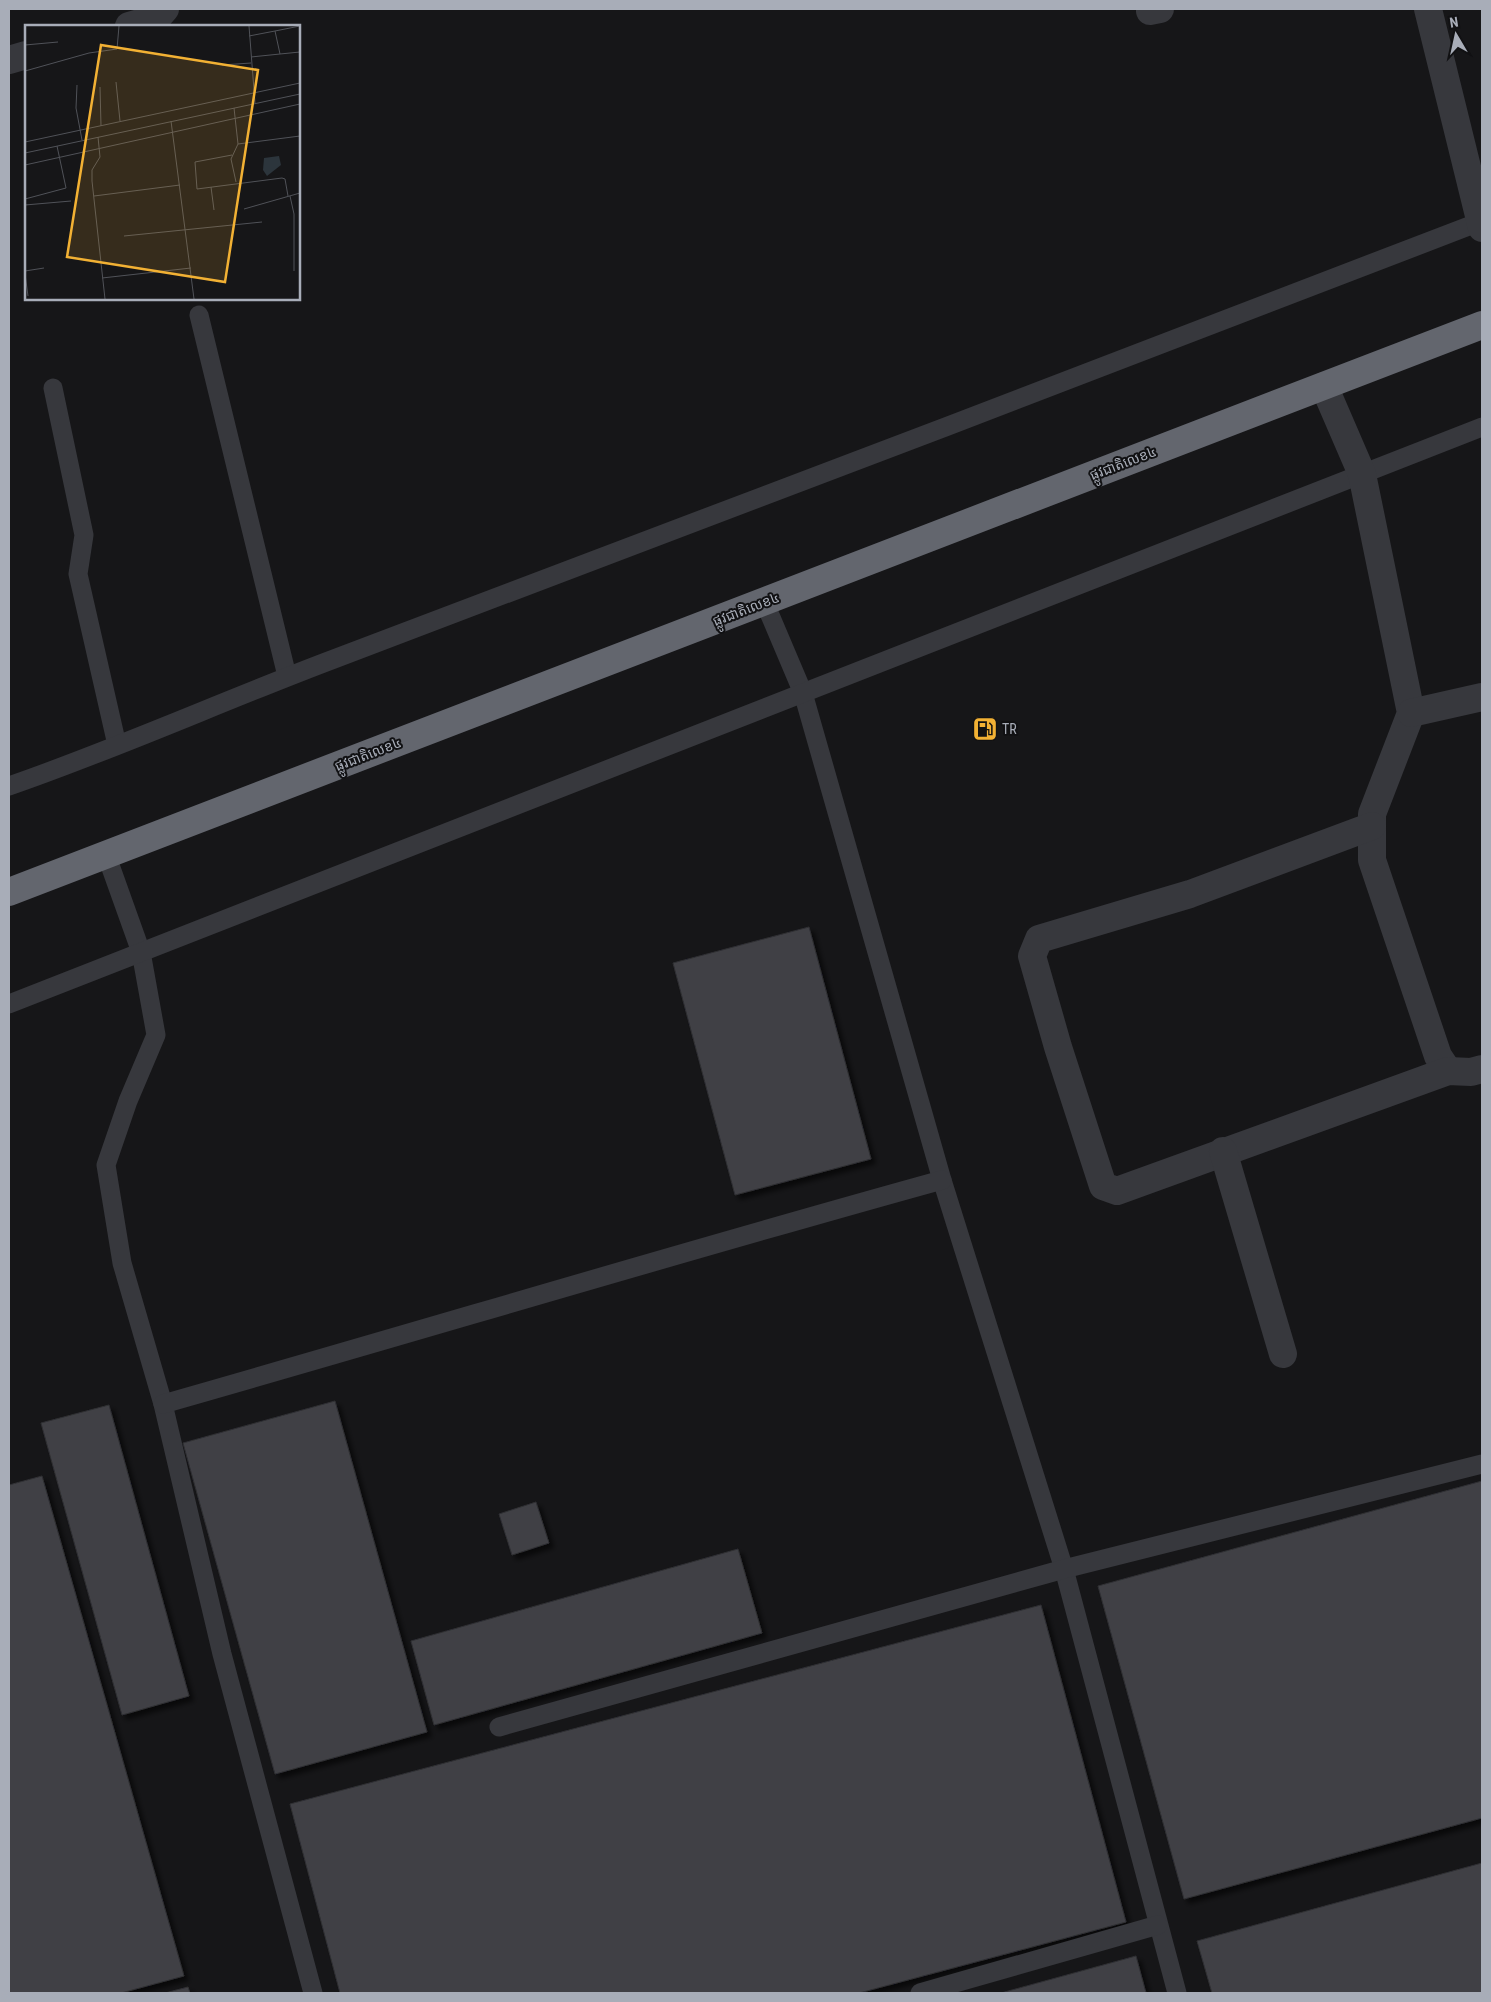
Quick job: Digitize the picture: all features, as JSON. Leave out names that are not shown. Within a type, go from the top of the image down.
[{"type":"highway","name":"ផ្លូវជាតិលេខ៤","points":[[9,892],[1482,325]]},
{"type":"street","points":[[132,25],[157,18],[165,9]]},
{"type":"street","points":[[1428,9],[1482,223]]},
{"type":"street","points":[[9,60],[25,55]]},
{"type":"street","points":[[1324,386],[1362,474],[1411,713],[1372,814],[1372,860],[1438,1056],[1448,1071]]},
{"type":"street","points":[[1411,713],[1482,696]]},
{"type":"street","points":[[1372,826],[1190,894],[1039,939],[1032,956],[1058,1047],[1103,1186],[1118,1190],[1448,1071],[1471,1072],[1482,1069]]},
{"type":"street","points":[[1223,1151],[1283,1354]]},
{"type":"lane","points":[[9,786],[71,765],[287,676],[738,507],[1482,223]]},
{"type":"lane","points":[[199,315],[287,676]]},
{"type":"lane","points":[[53,388],[84,535],[78,574],[117,745]]},
{"type":"lane","points":[[9,1004],[1482,427]]},
{"type":"lane","points":[[764,601],[803,693],[942,1180],[1064,1569],[1176,1993]]},
{"type":"lane","points":[[106,854],[141,952],[156,1035],[128,1101],[106,1165],[122,1263],[163,1404],[222,1654],[314,1993]]},
{"type":"lane","points":[[163,1404],[414,1333],[710,1244],[942,1180]]},
{"type":"lane","points":[[499,1727],[1064,1569],[1482,1464]]},
{"type":"lane","points":[[920,1993],[1158,1925]]},
{"type":"building","points":[[809,927],[871,1159],[735,1195],[673,963]]},
{"type":"building","points":[[335,1401],[427,1732],[275,1774],[183,1443]]},
{"type":"building","points":[[109,1405],[189,1696],[122,1715],[41,1423]]},
{"type":"building","points":[[42,1476],[184,1976],[121,1993],[9,1993],[9,1485]]},
{"type":"building","points":[[1482,1481],[1482,1818],[1184,1899],[1098,1586]]},
{"type":"building","points":[[536,1502],[549,1543],[512,1555],[499,1514]]},
{"type":"building","points":[[738,1549],[762,1633],[434,1725],[411,1641]]},
{"type":"building","points":[[1041,1605],[1126,1922],[859,1993],[340,1993],[290,1804]]},
{"type":"building","points":[[1482,1863],[1482,1993],[1212,1993],[1197,1941]]},
{"type":"building","points":[[1136,1956],[1146,1993],[1001,1993]]},
{"type":"building","points":[[188,1987],[190,1993],[165,1993]]},
{"type":"place","name":"TR","points":[[985,729]]}]
